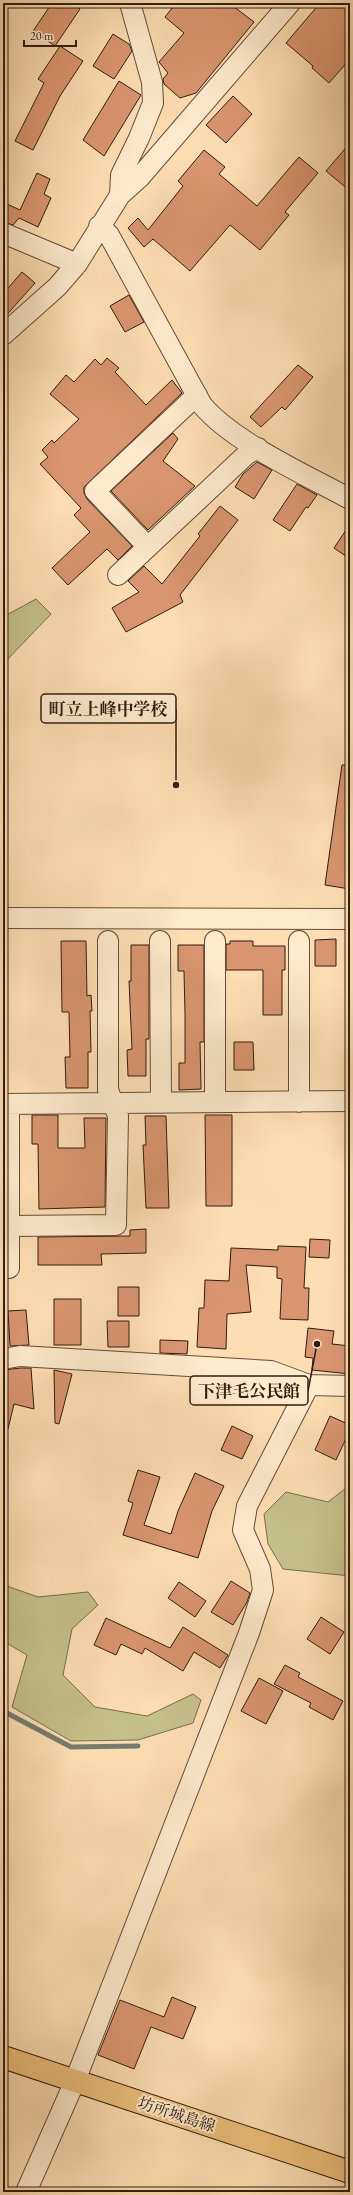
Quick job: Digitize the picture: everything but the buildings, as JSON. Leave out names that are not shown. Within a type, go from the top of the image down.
[{"type":"main road","name":"坊所城島線","points":[[3,2057],[350,2172]]},
{"type":"street","points":[[120,195],[121,174],[139,138],[152,103],[152,82],[130,3]]},
{"type":"street","points":[[3,336],[57,287],[77,264],[99,226],[120,195],[140,177],[290,3]]},
{"type":"street","points":[[99,226],[109,235],[197,396],[213,419],[258,448],[350,499]]},
{"type":"street","points":[[3,233],[77,264]]},
{"type":"street","points":[[148,547],[95,491],[197,396]]},
{"type":"street","points":[[118,575],[247,454],[258,448]]},
{"type":"street","points":[[3,918],[350,919]]},
{"type":"street","points":[[9,1226],[116,1224],[118,1116],[108,1090],[108,940]]},
{"type":"street","points":[[160,941],[161,1103]]},
{"type":"street","points":[[215,941],[215,1102]]},
{"type":"street","points":[[299,941],[299,1102]]},
{"type":"street","points":[[9,1268],[6,1104],[350,1101]]},
{"type":"street","points":[[3,1359],[20,1356],[271,1371],[308,1385],[350,1386]]},
{"type":"street","points":[[26,2192],[75,2081],[251,1626],[263,1590],[260,1569],[243,1530],[247,1506],[308,1385]]},
{"type":"shaded area","points":[[36,599],[51,614],[3,664],[3,617]]},
{"type":"shaded area","points":[[350,1485],[350,1576],[283,1569],[268,1544],[264,1514],[286,1492],[328,1502]]},
{"type":"shaded area","points":[[4,1585],[38,1597],[88,1592],[98,1605],[72,1629],[63,1675],[95,1707],[147,1716],[193,1694],[201,1700],[193,1723],[138,1740],[71,1741],[12,1707],[27,1655],[3,1641]]},
{"type":"waterway","points":[[3,1711],[71,1747],[138,1746]]},
{"type":"place","name":"町立上峰中学校","points":[[176,785]]},
{"type":"place","name":"下津毛公民館","points":[[317,1344]]}]
